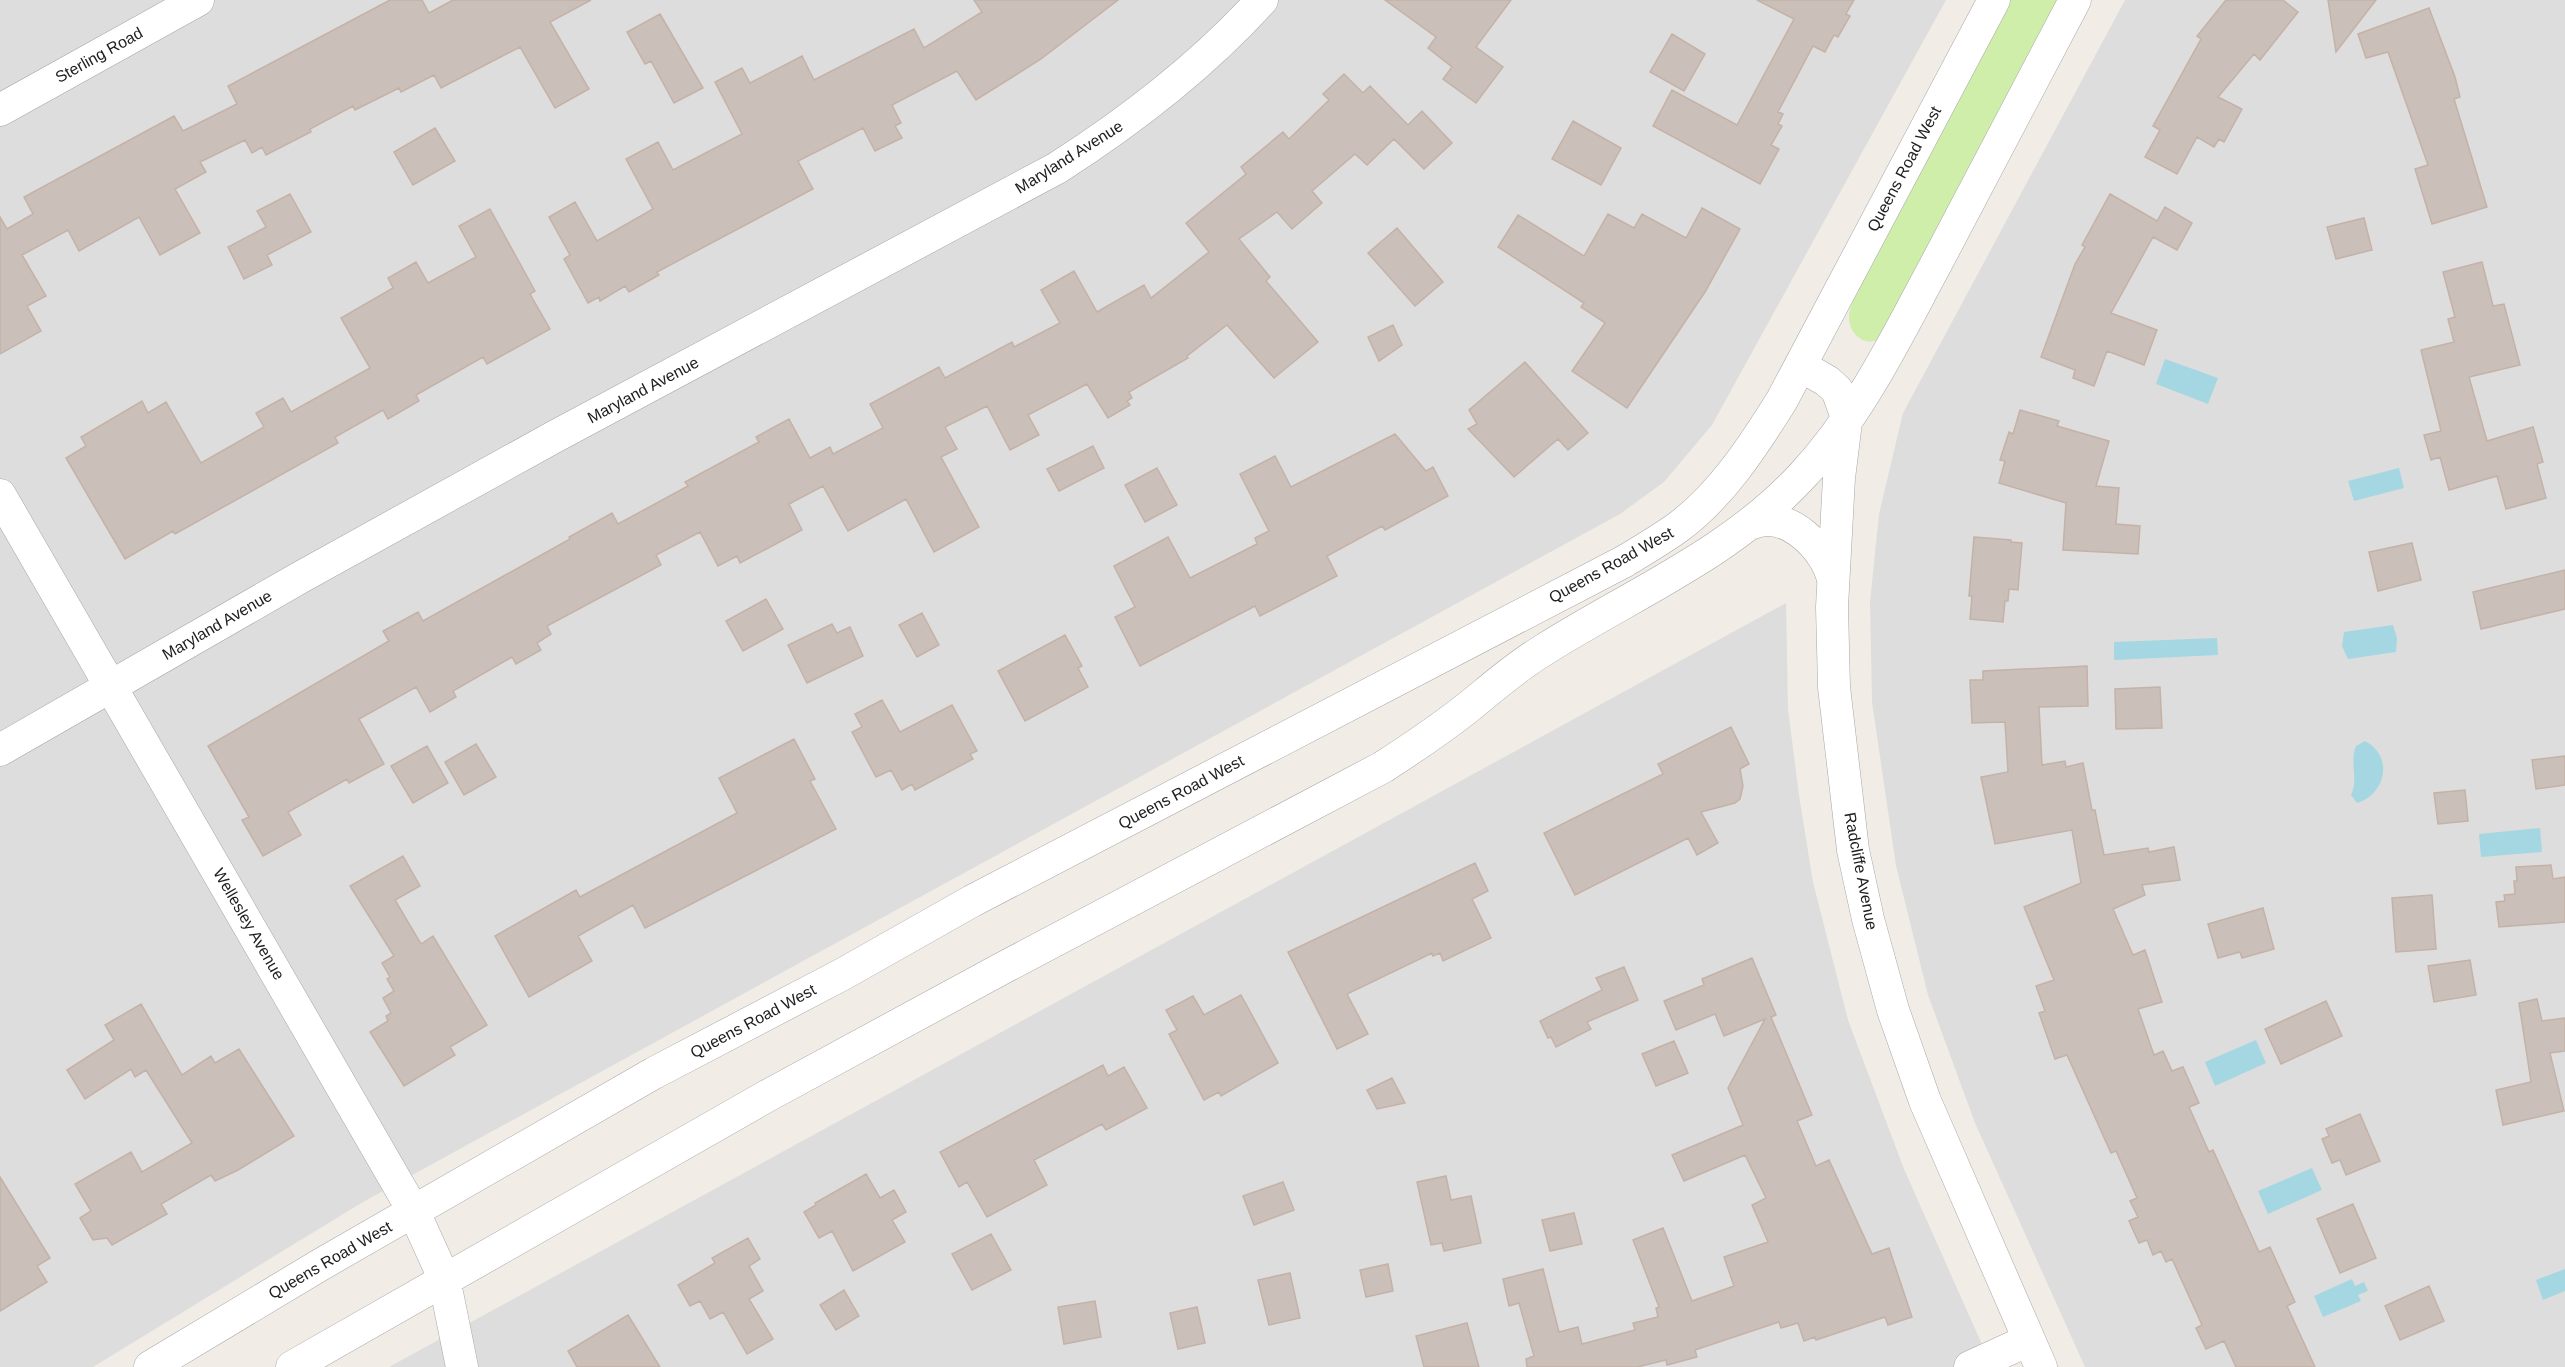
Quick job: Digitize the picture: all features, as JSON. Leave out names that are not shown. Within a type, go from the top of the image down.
[{"type":"street","name":"Sterling Road","points":[[0,110],[198,0]]},
{"type":"street","name":"Maryland Avenue","points":[[0,750],[301,577],[554,437],[1057,168],[1173,86],[1227,37],[1262,0]]},
{"type":"street","name":"Queens Road West","points":[[150,1367],[654,1073],[843,974],[972,902],[1649,547],[1692,516],[1727,477],[1762,432],[1801,366],[1994,0]]},
{"type":"street","points":[[292,1367],[444,1278],[884,1032],[1383,767],[1428,738],[1512,671],[1541,651],[1717,548],[1753,523],[1801,477],[1846,422],[1901,331],[2075,0]]},
{"type":"street","name":"Radcliffe Avenue","points":[[1801,366],[1827,381],[1837,390],[1843,402],[1846,422],[1839,478],[1833,580],[1834,687],[1853,850],[1870,926],[1893,1010],[1925,1101],[2035,1354]]},
{"type":"street","name":"Wellesley Avenue","points":[[0,495],[414,1212],[444,1278],[462,1367]]},
{"type":"street","points":[[1753,523],[1760,520],[1780,523],[1808,538],[1826,559],[1833,580]]},
{"type":"street","points":[[1970,1367],[2035,1354]]},
{"type":"shaded area","points":[[0,0],[1946,0],[1712,425],[1664,482],[1620,514],[363,1202],[93,1367],[0,1367]]},
{"type":"shaded area","points":[[2125,0],[2565,0],[2565,1367],[2085,1367],[1975,1123],[1928,995],[1896,866],[1872,702],[1870,602],[1879,514],[1903,413]]},
{"type":"shaded area","points":[[1786,603],[1788,709],[1799,795],[1813,882],[1848,1020],[1904,1169],[1992,1367],[389,1367]]},
{"type":"green space","points":[[2011,0],[2060,0],[1882,339],[1869,341],[1859,338],[1850,323],[1849,314],[1854,296]]},
{"type":"water","points":[[2165,359],[2218,378],[2208,404],[2156,384]]},
{"type":"water","points":[[2399,468],[2404,488],[2354,501],[2348,481]]},
{"type":"water","points":[[2393,625],[2397,638],[2396,652],[2348,659],[2342,646],[2344,632]]},
{"type":"water","points":[[2217,638],[2218,655],[2114,660],[2114,642]]},
{"type":"water","points":[[2365,741],[2380,756],[2383,774],[2375,792],[2357,803],[2351,795],[2354,783],[2353,758],[2356,746]]},
{"type":"water","points":[[2540,828],[2542,852],[2481,857],[2479,834]]},
{"type":"water","points":[[2256,1040],[2266,1063],[2215,1086],[2205,1062]]},
{"type":"water","points":[[2312,1168],[2322,1190],[2268,1214],[2258,1191]]},
{"type":"water","points":[[2565,1269],[2565,1291],[2543,1300],[2536,1280]]},
{"type":"water","points":[[2352,1279],[2355,1286],[2364,1282],[2368,1291],[2358,1295],[2361,1301],[2323,1317],[2314,1296]]},
{"type":"building","points":[[390,0],[422,0],[429,13],[453,0],[591,0],[550,22],[589,89],[555,108],[520,47],[441,88],[434,75],[401,92],[399,88],[355,110],[353,106],[310,129],[311,132],[266,155],[262,147],[252,153],[245,140],[200,162],[206,172],[175,189],[200,233],[160,255],[139,217],[79,251],[68,230],[22,255],[46,296],[27,306],[41,331],[0,354],[0,217],[7,229],[33,214],[24,197],[174,116],[183,131],[237,104],[228,86]]},
{"type":"building","points":[[974,0],[1118,0],[1041,59],[976,100],[957,71],[892,105],[901,123],[895,126],[902,138],[875,151],[863,128],[798,161],[813,189],[657,272],[659,275],[629,292],[625,286],[600,301],[599,297],[588,303],[564,259],[570,255],[549,217],[575,202],[597,241],[653,209],[626,159],[658,142],[673,170],[742,134],[715,82],[742,68],[750,83],[802,56],[814,80],[914,29],[924,48],[982,12]]},
{"type":"building","points":[[1385,0],[1511,0],[1476,47],[1503,67],[1476,103],[1443,79],[1452,67],[1428,48],[1436,37]]},
{"type":"building","points":[[1757,0],[1854,0],[1846,14],[1850,16],[1838,37],[1834,35],[1825,52],[1813,46],[1778,112],[1783,114],[1778,124],[1782,126],[1771,145],[1779,149],[1760,184],[1653,126],[1672,90],[1737,125],[1794,19]]},
{"type":"building","points":[[2226,0],[2283,0],[2298,12],[2260,60],[2254,54],[2218,97],[2242,109],[2224,142],[2219,139],[2214,147],[2197,137],[2177,174],[2145,157],[2160,130],[2153,126],[2201,39],[2197,36]]},
{"type":"building","points":[[2328,0],[2376,0],[2336,52]]},
{"type":"building","points":[[2429,8],[2455,77],[2460,97],[2454,99],[2487,207],[2432,224],[2415,169],[2428,165],[2388,52],[2366,58],[2358,34]]},
{"type":"building","points":[[660,14],[703,88],[674,103],[651,61],[645,64],[627,32]]},
{"type":"building","points":[[1672,34],[1705,54],[1684,91],[1650,72]]},
{"type":"building","points":[[1344,74],[1363,93],[1370,86],[1408,125],[1422,111],[1452,143],[1424,169],[1394,139],[1367,165],[1355,154],[1312,191],[1322,203],[1292,229],[1277,212],[1239,239],[1270,277],[1266,281],[1318,342],[1274,378],[1227,325],[1187,356],[1188,358],[1129,392],[1132,398],[1127,401],[1130,405],[1108,418],[1087,384],[1028,415],[1039,435],[1010,450],[987,406],[945,427],[957,449],[941,457],[979,527],[934,552],[906,499],[848,531],[823,486],[789,504],[802,530],[740,563],[737,556],[718,566],[700,532],[656,555],[661,565],[547,626],[551,634],[537,643],[541,650],[516,664],[512,657],[453,691],[456,697],[430,712],[416,687],[359,719],[384,764],[349,783],[347,779],[288,812],[301,835],[263,856],[242,820],[249,817],[208,746],[389,641],[383,631],[418,612],[423,621],[612,513],[618,524],[688,486],[685,482],[759,442],[756,437],[789,419],[810,458],[830,447],[833,454],[883,428],[870,404],[939,367],[945,378],[1012,342],[1014,347],[1060,323],[1041,290],[1074,271],[1097,312],[1144,285],[1151,298],[1209,252],[1186,223],[1246,174],[1241,167],[1283,132],[1289,139],[1329,100],[1323,94]]},
{"type":"building","points":[[1573,121],[1621,148],[1601,185],[1552,159]]},
{"type":"building","points":[[435,128],[455,161],[413,185],[394,152]]},
{"type":"building","points":[[290,194],[311,232],[267,255],[272,265],[244,279],[228,247],[266,227],[257,211]]},
{"type":"building","points":[[2110,194],[2157,221],[2165,207],[2192,223],[2177,250],[2153,237],[2111,313],[2157,330],[2144,365],[2107,351],[2094,386],[2073,378],[2075,370],[2041,357],[2075,264],[2085,247],[2082,245]]},
{"type":"building","points":[[1702,208],[1740,229],[1705,292],[1627,408],[1572,371],[1605,323],[1581,307],[1584,303],[1498,247],[1518,215],[1584,256],[1608,214],[1634,228],[1642,214],[1686,238]]},
{"type":"building","points":[[490,209],[535,291],[530,294],[550,329],[487,364],[483,357],[416,395],[419,401],[388,419],[383,410],[335,437],[338,443],[175,534],[173,531],[125,559],[66,458],[86,446],[81,437],[142,401],[148,413],[166,402],[201,463],[264,427],[256,413],[283,398],[291,412],[370,368],[341,318],[393,288],[388,278],[416,262],[428,283],[476,257],[459,226]]},
{"type":"building","points":[[2364,218],[2372,250],[2336,259],[2327,227]]},
{"type":"building","points":[[1397,228],[1443,282],[1415,306],[1368,253]]},
{"type":"building","points":[[2482,262],[2493,306],[2504,304],[2520,365],[2469,377],[2487,441],[2533,427],[2543,462],[2537,464],[2546,498],[2506,509],[2497,476],[2449,490],[2440,457],[2431,460],[2424,435],[2441,431],[2421,350],[2454,342],[2448,319],[2455,317],[2443,272]]},
{"type":"building","points":[[1393,325],[1402,345],[1379,361],[1368,337]]},
{"type":"building","points":[[1525,362],[1588,433],[1568,450],[1558,439],[1514,477],[1468,429],[1477,424],[1469,410]]},
{"type":"building","points":[[2020,410],[2059,421],[2057,426],[2109,441],[2096,486],[2119,488],[2116,524],[2140,526],[2138,554],[2063,550],[2066,503],[1999,483],[2005,461],[2000,460],[2009,432],[2013,434]]},
{"type":"building","points":[[1395,434],[1426,471],[1433,467],[1448,496],[1385,530],[1382,526],[1327,556],[1337,576],[1260,616],[1255,606],[1140,666],[1115,617],[1135,607],[1114,566],[1168,537],[1190,578],[1257,544],[1255,538],[1269,531],[1240,474],[1275,456],[1291,487]]},
{"type":"building","points":[[1093,446],[1104,468],[1059,491],[1047,469]]},
{"type":"building","points":[[1157,468],[1177,505],[1145,522],[1125,485]]},
{"type":"building","points":[[1974,537],[2022,543],[2018,590],[2009,589],[2003,622],[1970,619],[1972,596],[1969,596]]},
{"type":"building","points":[[2412,543],[2421,580],[2378,591],[2369,552]]},
{"type":"building","points":[[2565,570],[2565,609],[2481,629],[2473,592]]},
{"type":"building","points":[[766,599],[783,629],[743,651],[726,621]]},
{"type":"building","points":[[922,613],[939,645],[917,657],[899,625]]},
{"type":"building","points":[[832,624],[837,633],[850,627],[863,656],[807,683],[788,645]]},
{"type":"building","points":[[1065,635],[1082,666],[1078,668],[1088,687],[1025,721],[998,671]]},
{"type":"building","points":[[2087,666],[2088,706],[2039,707],[2042,765],[2065,761],[2066,767],[2083,763],[2104,855],[2148,848],[2149,852],[2174,847],[2180,880],[2142,885],[2145,895],[2113,909],[2133,955],[2145,950],[2162,1002],[2138,1009],[2154,1055],[2163,1051],[2172,1071],[2183,1067],[2199,1103],[2189,1107],[2209,1152],[2213,1150],[2259,1252],[2270,1247],[2295,1302],[2287,1306],[2315,1367],[2236,1367],[2224,1341],[2206,1349],[2196,1328],[2202,1325],[2172,1259],[2166,1262],[2161,1251],[2153,1255],[2147,1240],[2139,1243],[2129,1221],[2138,1217],[2130,1201],[2137,1198],[2116,1151],[2111,1153],[2067,1055],[2055,1059],[2039,1013],[2045,1011],[2036,986],[2054,980],[2024,907],[2081,883],[2072,830],[1995,844],[1981,777],[2008,772],[2005,722],[1972,723],[1970,680],[1983,680],[1983,671]]},
{"type":"building","points":[[2160,687],[2162,728],[2116,729],[2115,689]]},
{"type":"building","points":[[882,700],[900,732],[952,705],[977,751],[970,754],[973,759],[915,790],[912,784],[902,790],[891,770],[876,777],[852,732],[862,727],[855,714]]},
{"type":"building","points":[[1731,727],[1749,764],[1740,769],[1743,786],[1740,799],[1735,803],[1701,812],[1718,843],[1697,855],[1688,838],[1575,895],[1544,833],[1663,774],[1658,764]]},
{"type":"building","points":[[794,739],[815,779],[810,781],[836,829],[645,928],[633,905],[578,936],[592,961],[529,997],[495,936],[576,890],[580,897],[737,813],[719,778]]},
{"type":"building","points":[[476,744],[496,777],[464,795],[445,762]]},
{"type":"building","points":[[427,746],[448,783],[413,803],[391,766]]},
{"type":"building","points":[[2565,756],[2565,785],[2536,789],[2532,760]]},
{"type":"building","points":[[2465,790],[2468,821],[2438,824],[2434,793]]},
{"type":"building","points":[[403,856],[420,886],[395,900],[421,944],[433,936],[487,1025],[450,1047],[455,1055],[404,1086],[370,1032],[388,1021],[386,1016],[391,1013],[383,998],[394,991],[387,979],[390,977],[382,963],[394,956],[350,886]]},
{"type":"building","points":[[1475,863],[1488,891],[1472,899],[1491,938],[1443,961],[1440,953],[1433,956],[1432,953],[1347,994],[1368,1034],[1337,1049],[1288,952]]},
{"type":"building","points":[[2551,865],[2553,879],[2565,877],[2565,922],[2499,927],[2496,902],[2505,901],[2504,895],[2515,894],[2516,867]]},
{"type":"building","points":[[2432,895],[2436,949],[2396,952],[2392,898]]},
{"type":"building","points":[[2263,908],[2274,949],[2242,958],[2240,952],[2218,958],[2208,924]]},
{"type":"building","points":[[1752,958],[1776,1015],[1771,1017],[1812,1115],[1797,1121],[1816,1166],[1829,1160],[1872,1254],[1889,1248],[1912,1317],[1888,1325],[1885,1317],[1816,1340],[1815,1337],[1804,1341],[1798,1323],[1781,1328],[1779,1322],[1695,1350],[1697,1357],[1667,1365],[1666,1360],[1637,1367],[1527,1367],[1526,1359],[1534,1356],[1519,1303],[1509,1306],[1503,1279],[1543,1269],[1559,1332],[1578,1327],[1582,1344],[1635,1330],[1633,1323],[1658,1317],[1656,1308],[1659,1307],[1633,1240],[1663,1228],[1692,1301],[1734,1286],[1724,1257],[1768,1242],[1752,1205],[1766,1198],[1745,1155],[1684,1181],[1672,1155],[1743,1125],[1728,1088],[1765,1019],[1724,1036],[1715,1014],[1676,1030],[1664,1001],[1704,985],[1702,979]]},
{"type":"building","points":[[2470,960],[2476,995],[2434,1002],[2428,966]]},
{"type":"building","points":[[1624,967],[1638,1000],[1587,1022],[1591,1029],[1556,1047],[1551,1037],[1548,1038],[1540,1021],[1602,990],[1596,978]]},
{"type":"building","points":[[1241,995],[1278,1063],[1221,1096],[1219,1092],[1204,1100],[1169,1034],[1177,1030],[1166,1010],[1193,996],[1204,1015]]},
{"type":"building","points":[[2537,999],[2542,1021],[2565,1018],[2565,1051],[2550,1053],[2564,1111],[2503,1125],[2496,1090],[2531,1082],[2519,1003]]},
{"type":"building","points":[[2326,1001],[2342,1036],[2281,1064],[2265,1029]]},
{"type":"building","points":[[141,1004],[182,1075],[211,1056],[215,1063],[239,1049],[294,1136],[238,1170],[215,1181],[211,1175],[161,1204],[167,1214],[112,1245],[107,1238],[93,1240],[80,1218],[91,1211],[75,1184],[131,1152],[142,1172],[192,1143],[146,1070],[135,1077],[131,1069],[85,1099],[67,1070],[114,1040],[105,1025]]},
{"type":"building","points":[[1674,1041],[1688,1073],[1656,1086],[1642,1054]]},
{"type":"building","points":[[1103,1065],[1108,1076],[1124,1067],[1147,1108],[1106,1130],[1102,1124],[1034,1160],[1047,1185],[987,1217],[967,1182],[959,1187],[940,1152]]},
{"type":"building","points":[[1392,1078],[1405,1103],[1377,1109],[1367,1090]]},
{"type":"building","points":[[2360,1114],[2380,1161],[2346,1175],[2340,1160],[2332,1163],[2322,1139],[2329,1136],[2326,1129]]},
{"type":"building","points":[[866,1174],[880,1198],[894,1190],[906,1212],[892,1220],[905,1242],[853,1271],[832,1231],[819,1238],[804,1212],[816,1205],[815,1203]]},
{"type":"building","points":[[1446,1176],[1451,1200],[1471,1196],[1481,1243],[1444,1251],[1442,1243],[1431,1245],[1417,1182]]},
{"type":"building","points":[[0,1177],[50,1258],[37,1266],[47,1282],[0,1311]]},
{"type":"building","points":[[1283,1182],[1294,1210],[1254,1225],[1243,1196]]},
{"type":"building","points":[[2353,1204],[2376,1258],[2340,1273],[2317,1219]]},
{"type":"building","points":[[1574,1213],[1582,1244],[1550,1251],[1542,1220]]},
{"type":"building","points":[[991,1234],[1011,1270],[972,1290],[952,1254]]},
{"type":"building","points":[[748,1238],[760,1259],[749,1266],[763,1291],[749,1299],[773,1339],[747,1354],[723,1312],[710,1319],[700,1301],[690,1306],[678,1285],[715,1263],[712,1258]]},
{"type":"building","points":[[1388,1264],[1393,1291],[1366,1297],[1360,1270]]},
{"type":"building","points":[[1290,1273],[1300,1318],[1269,1325],[1258,1280]]},
{"type":"building","points":[[2429,1286],[2444,1321],[2400,1340],[2385,1306]]},
{"type":"building","points":[[844,1290],[859,1316],[836,1330],[820,1305]]},
{"type":"building","points":[[1095,1301],[1101,1337],[1064,1344],[1058,1307]]},
{"type":"building","points":[[1197,1307],[1205,1343],[1178,1349],[1170,1313]]},
{"type":"building","points":[[628,1315],[660,1367],[577,1367],[568,1351]]},
{"type":"building","points":[[1467,1323],[1479,1367],[1424,1367],[1416,1336]]}]
